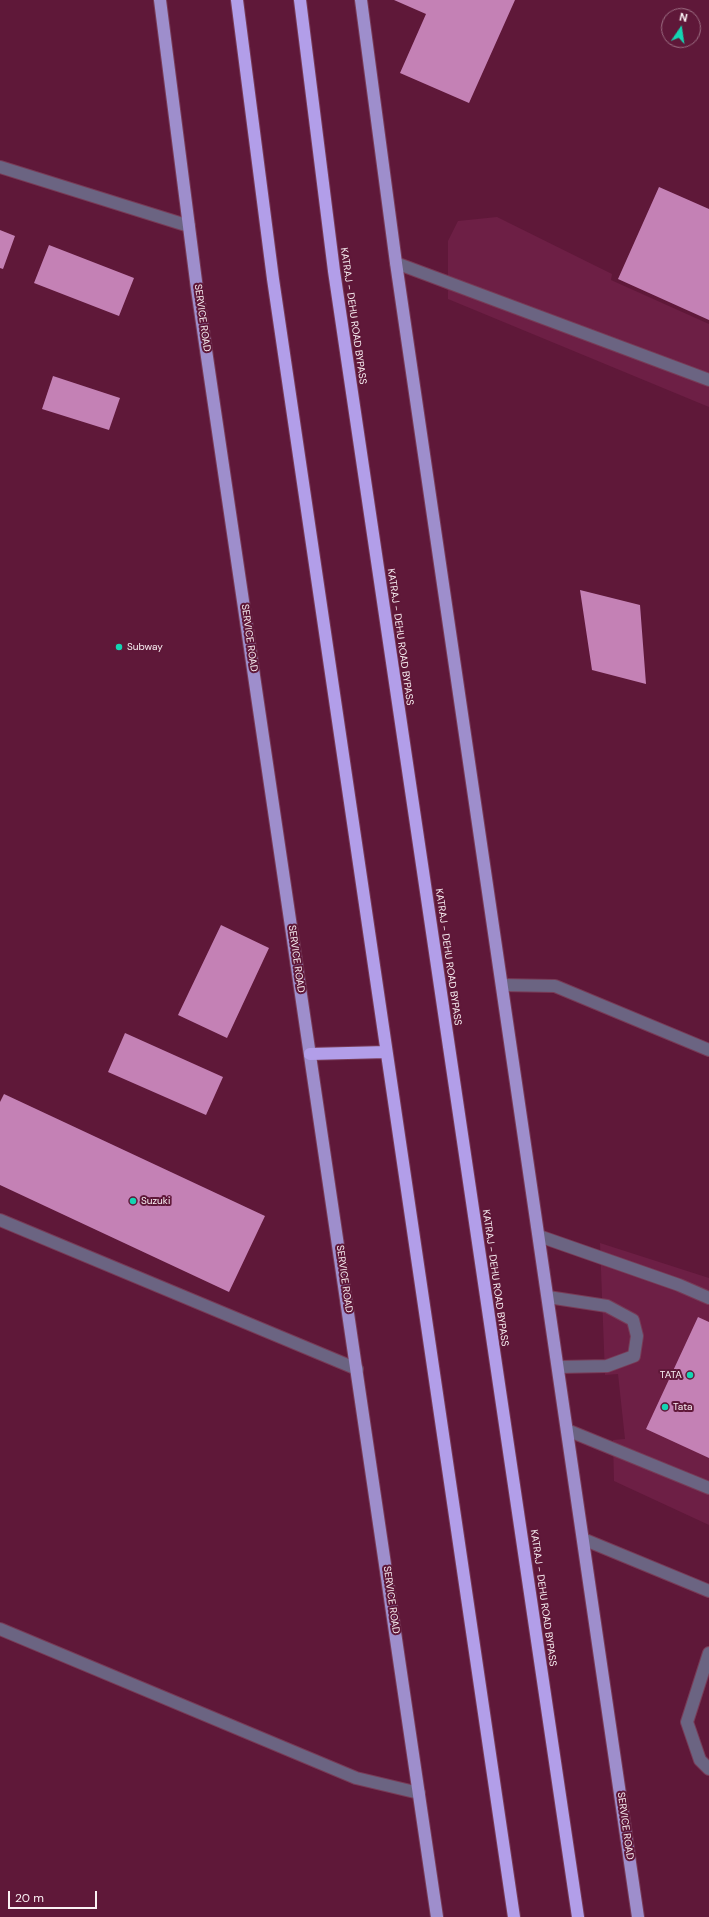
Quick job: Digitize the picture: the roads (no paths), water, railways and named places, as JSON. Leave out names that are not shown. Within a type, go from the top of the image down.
[{"type":"highway","points":[[237,0],[272,279],[514,1917]]},
{"type":"highway","name":"KATRAJ - DEHU ROAD BYPASS","points":[[300,0],[334,271],[578,1917]]},
{"type":"highway","points":[[310,1054],[386,1052]]},
{"type":"main road","name":"SERVICE ROAD","points":[[160,0],[189,226],[437,1917]]},
{"type":"main road","name":"SERVICE ROAD","points":[[361,0],[396,263],[638,1917]]},
{"type":"street","points":[[0,166],[189,226]]},
{"type":"street","points":[[396,263],[709,380]]},
{"type":"street","points":[[502,985],[555,986],[709,1050]]},
{"type":"street","points":[[0,1220],[357,1369]]},
{"type":"street","points":[[539,1236],[679,1285],[709,1298]]},
{"type":"street","points":[[548,1298],[607,1306],[633,1320],[637,1336],[634,1356],[607,1366],[558,1367]]},
{"type":"street","points":[[567,1430],[709,1488]]},
{"type":"street","points":[[583,1539],[709,1590]]},
{"type":"street","points":[[0,1628],[356,1778],[419,1793]]},
{"type":"street","points":[[709,1653],[688,1722],[700,1760],[709,1769]]},
{"type":"place","name":"Subway","points":[[119,647]]},
{"type":"place","name":"Suzuki","points":[[133,1201]]},
{"type":"place","name":"TATA","points":[[690,1375]]},
{"type":"place","name":"Tata","points":[[665,1407]]}]
